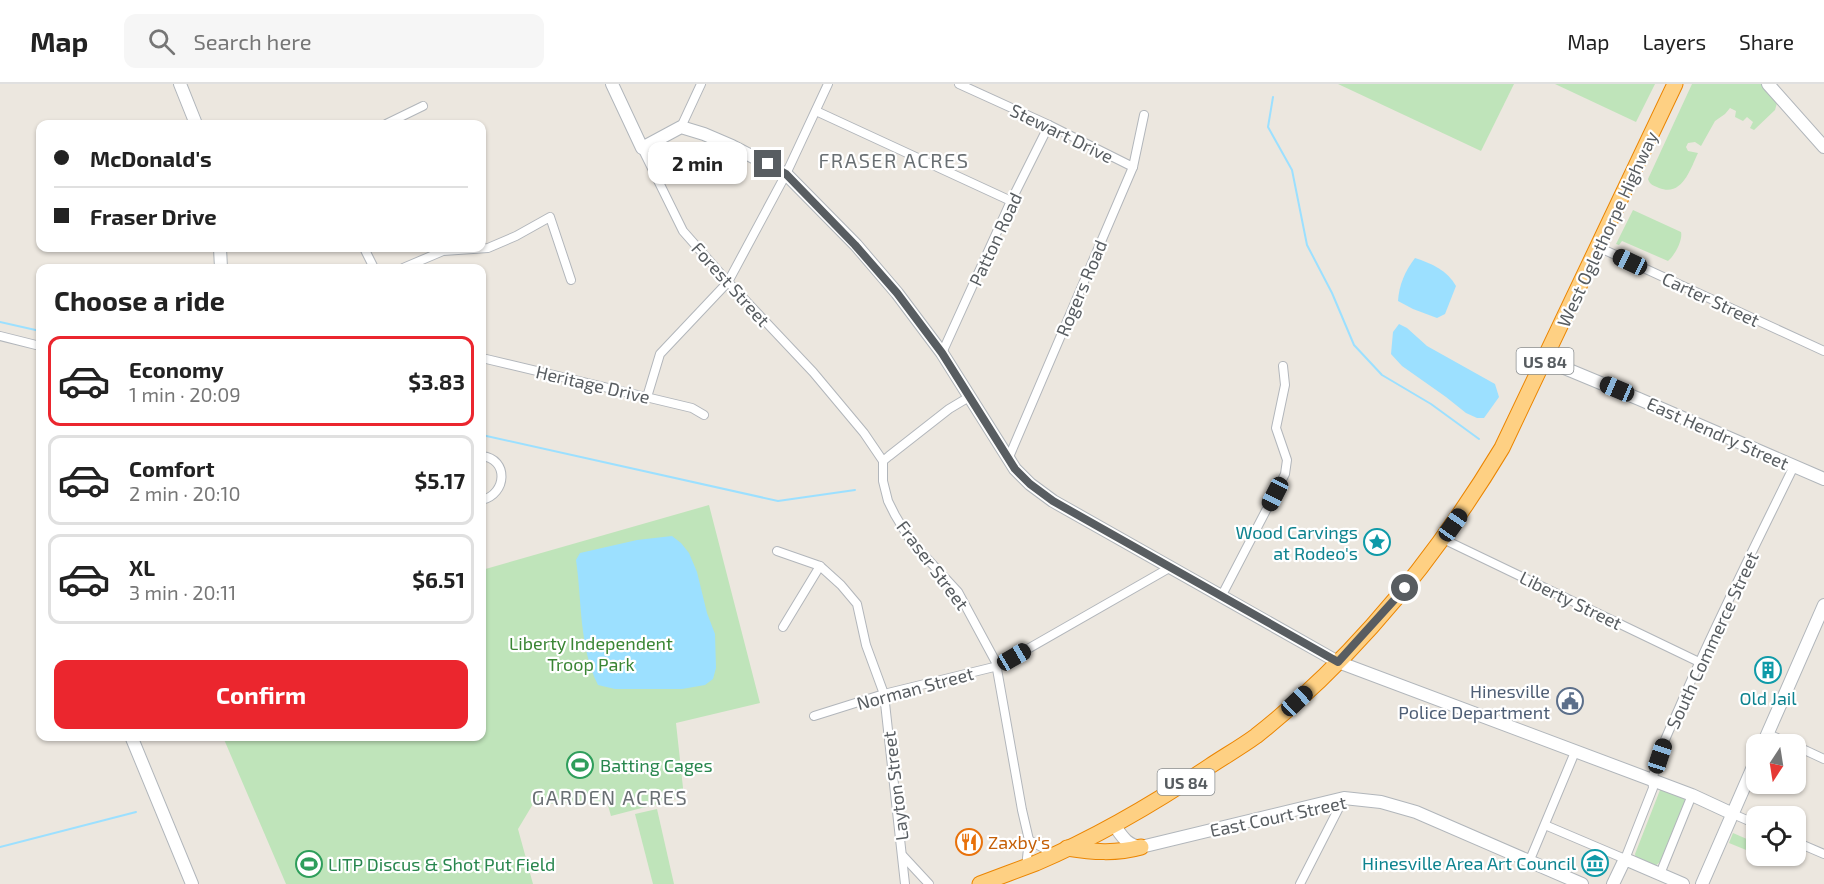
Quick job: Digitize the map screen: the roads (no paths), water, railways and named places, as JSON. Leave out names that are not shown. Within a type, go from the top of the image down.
[{"type":"highway","name":"West Oglethorpe Highway","points":[[1061,851],[1114,825],[1185,783],[1254,737],[1338,662],[1395,601],[1473,497],[1502,448],[1675,84]]},
{"type":"highway","points":[[1061,851],[1126,852],[1141,847]]},
{"type":"highway","name":"US 84","points":[[980,884],[1061,851]]},
{"type":"street","points":[[180,84],[194,120]]},
{"type":"street","name":"Forest Street","points":[[612,84],[683,231],[813,372],[864,433],[883,461]]},
{"type":"street","points":[[642,148],[681,127],[701,84]]},
{"type":"street","points":[[647,397],[660,354],[728,282],[786,174],[828,84]]},
{"type":"street","name":"Stewart Drive","points":[[959,84],[1133,167]]},
{"type":"street","points":[[1768,84],[1824,147]]},
{"type":"street","points":[[394,120],[423,106]]},
{"type":"street","points":[[816,111],[1011,201]]},
{"type":"street","name":"Rogers Road","points":[[1009,457],[1133,167],[1144,115]]},
{"type":"street","name":"Patton Road","points":[[942,353],[1011,201],[1049,125]]},
{"type":"street","points":[[681,127],[732,146],[786,174],[883,277],[942,353],[1015,469],[1053,501],[1338,662],[1575,753],[1692,795],[1746,820]]},
{"type":"street","points":[[486,248],[525,232],[550,217],[571,280]]},
{"type":"street","name":"Carter Street","points":[[1598,247],[1824,351]]},
{"type":"street","points":[[412,264],[441,252]]},
{"type":"street","points":[[0,336],[36,344]]},
{"type":"street","name":"Heritage Drive","points":[[486,359],[692,408],[704,415]]},
{"type":"street","name":"East Hendry Street","points":[[1545,360],[1824,479]]},
{"type":"street","points":[[1222,595],[1285,474],[1287,460],[1276,428],[1285,385],[1283,366]]},
{"type":"street","points":[[883,461],[949,409],[969,397]]},
{"type":"street","points":[[486,457],[493,460],[499,467],[501,482],[499,489],[486,498]]},
{"type":"street","name":"Fraser Street","points":[[883,461],[883,481],[888,501],[910,540],[958,592],[998,666],[1014,767],[1029,840],[1026,867]]},
{"type":"street","name":"South Commerce Street","points":[[1613,884],[1653,788],[1652,780],[1666,738],[1699,662],[1794,466]]},
{"type":"street","name":"Liberty Street","points":[[1443,539],[1699,662]]},
{"type":"street","name":"Layton Street","points":[[777,551],[820,566],[857,604],[866,645],[884,694],[905,884]]},
{"type":"street","points":[[783,627],[820,566]]},
{"type":"street","name":"Norman Street","points":[[814,716],[884,694],[998,666],[1171,567]]},
{"type":"street","points":[[1768,734],[1824,605]]},
{"type":"street","points":[[133,741],[192,884]]},
{"type":"street","points":[[1806,751],[1824,759]]},
{"type":"street","points":[[1529,861],[1575,753]]},
{"type":"street","points":[[1702,884],[1746,783]]},
{"type":"street","points":[[1660,874],[1692,795]]},
{"type":"street","points":[[1300,884],[1344,798]]},
{"type":"street","name":"East Court Street","points":[[1141,847],[1344,798],[1381,802],[1416,812],[1582,884]]},
{"type":"street","points":[[1114,825],[1126,842],[1132,846],[1141,847]]},
{"type":"street","points":[[1545,825],[1683,884]]},
{"type":"street","points":[[1029,840],[1061,851]]},
{"type":"street","points":[[1806,846],[1824,854]]},
{"type":"street","name":"Layton Street","points":[[903,855],[929,884]]},
{"type":"water","points":[[1415,258],[1439,268],[1456,286],[1445,314],[1437,318],[1398,301],[1403,278]]},
{"type":"water","points":[[1399,324],[1427,346],[1495,384],[1499,397],[1484,418],[1477,418],[1466,413],[1402,366],[1391,354],[1393,332]]},
{"type":"water","points":[[672,536],[689,553],[697,572],[707,613],[715,634],[716,668],[713,679],[705,685],[682,689],[615,689],[598,685],[584,640],[576,560],[580,553],[637,540]]},
{"type":"waterway","points":[[1273,97],[1268,127],[1292,170],[1307,245],[1332,293],[1354,345],[1382,375],[1431,404],[1479,439]]},
{"type":"waterway","points":[[0,322],[36,330]]},
{"type":"waterway","points":[[486,436],[778,501],[855,490]]},
{"type":"waterway","points":[[0,847],[136,812]]},
{"type":"place","name":"Wood Carvings at Rodeo's","points":[[1377,542]]},
{"type":"place","name":"Old Jail","points":[[1768,670]]},
{"type":"place","name":"Hinesville Police Department","points":[[1570,701]]},
{"type":"place","name":"Batting Cages","points":[[580,765]]},
{"type":"place","name":"Zaxby's","points":[[969,842]]},
{"type":"place","name":"Hinesville Area Art Council","points":[[1595,863]]},
{"type":"place","name":"LITP Discus & Shot Put Field","points":[[309,864]]},
{"type":"district","name":"FRASER ACRES","points":[[894,160]]},
{"type":"district","name":"GARDEN ACRES","points":[[610,797]]},
{"type":"park label","name":"Liberty Independent Troop Park","points":[[591,653]]}]
